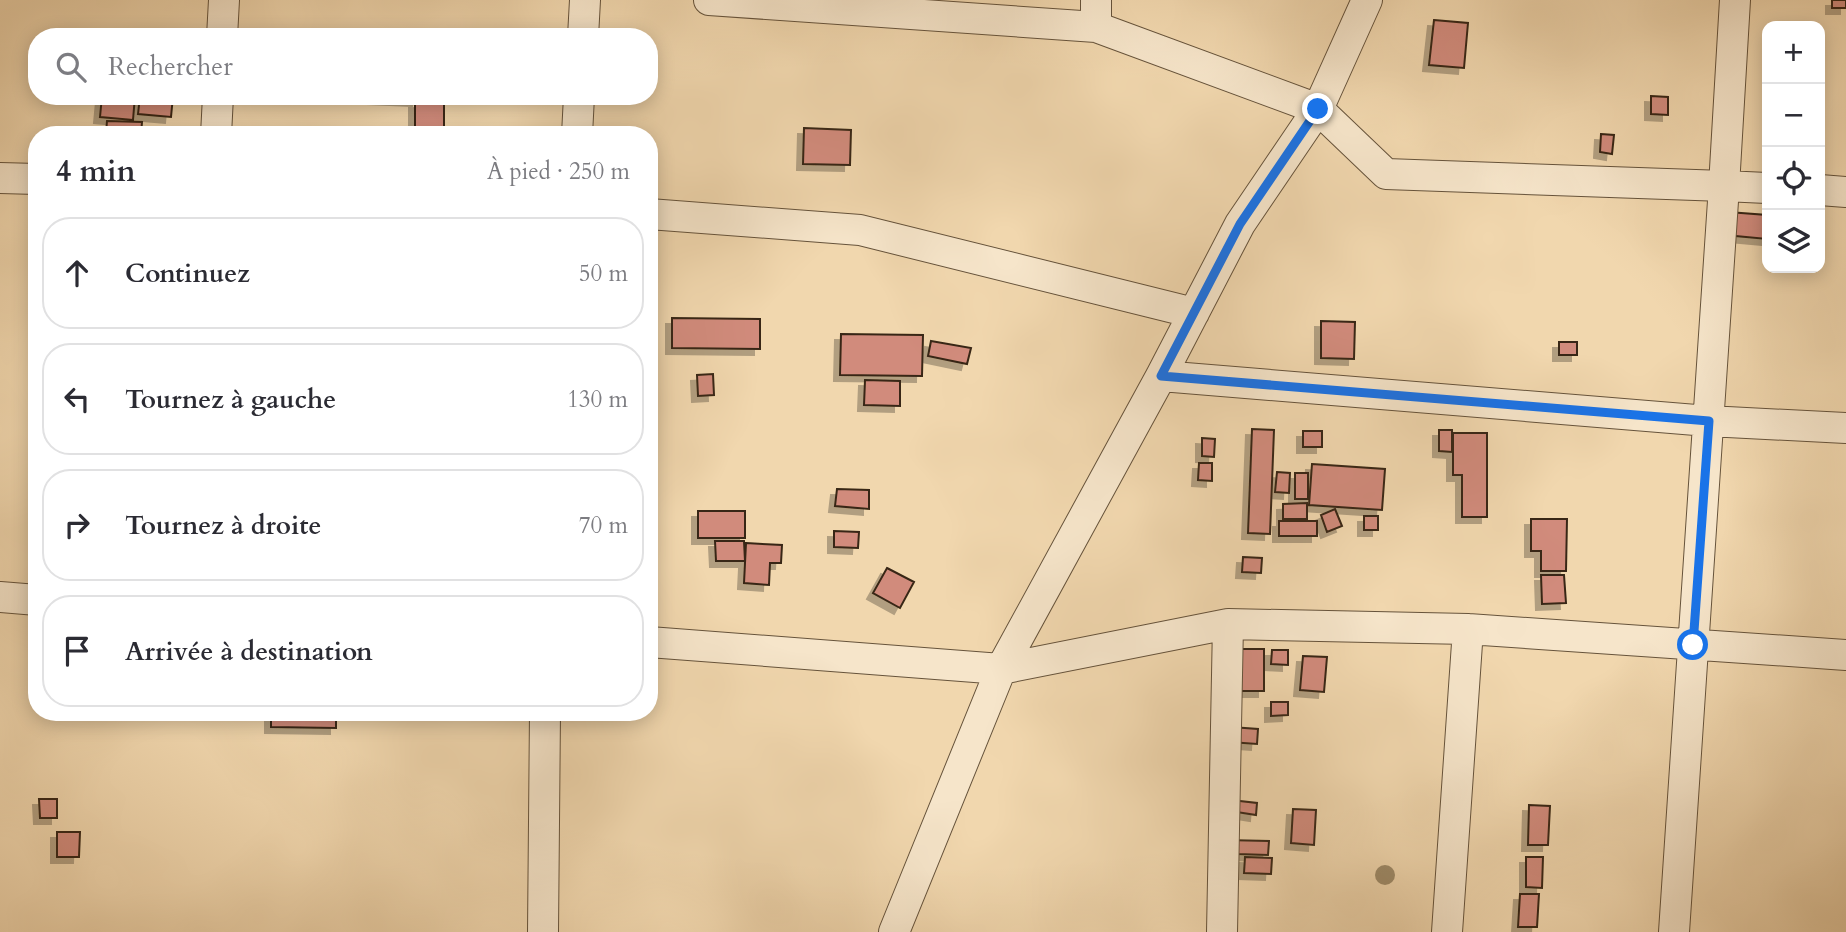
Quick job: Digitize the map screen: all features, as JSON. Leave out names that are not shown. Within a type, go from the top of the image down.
[{"type":"street","points":[[222,28],[224,0]]},
{"type":"street","points":[[583,28],[585,0]]},
{"type":"street","points":[[709,0],[1096,14],[1318,109],[1386,174],[1762,188]]},
{"type":"street","points":[[901,931],[1001,669],[1161,376],[1240,224],[1318,109],[1367,0]]},
{"type":"street","points":[[1674,932],[1735,0]]},
{"type":"street","points":[[216,126],[218,105]]},
{"type":"street","points":[[577,126],[579,105]]},
{"type":"street","points":[[0,178],[28,179]]},
{"type":"street","points":[[1825,190],[1846,192]]},
{"type":"street","points":[[658,215],[860,230],[1194,313]]},
{"type":"street","points":[[1161,376],[1709,421],[1846,428]]},
{"type":"street","points":[[0,597],[28,599]]},
{"type":"street","points":[[1222,932],[1228,624]]},
{"type":"street","points":[[658,643],[1001,669],[1228,624],[1468,629],[1846,655]]},
{"type":"street","points":[[1447,932],[1468,629]]},
{"type":"street","points":[[542,932],[545,721]]},
{"type":"building","points":[[1832,0],[1846,0],[1846,8],[1832,8]]},
{"type":"building","points":[[1434,20],[1468,23],[1464,68],[1429,65]]},
{"type":"building","points":[[1651,96],[1668,97],[1668,115],[1651,114]]},
{"type":"building","points":[[101,105],[134,105],[133,120],[100,117]]},
{"type":"building","points":[[139,105],[172,105],[171,117],[138,114]]},
{"type":"building","points":[[415,105],[444,105],[444,126],[415,126]]},
{"type":"building","points":[[107,121],[142,122],[142,126],[107,126]]},
{"type":"building","points":[[804,128],[851,130],[850,165],[803,164]]},
{"type":"building","points":[[1601,134],[1614,135],[1612,154],[1600,152]]},
{"type":"building","points":[[1728,212],[1762,215],[1762,239],[1725,235]]},
{"type":"building","points":[[672,318],[760,319],[760,349],[672,348]]},
{"type":"building","points":[[1321,321],[1355,322],[1354,359],[1321,358]]},
{"type":"building","points":[[841,334],[923,335],[922,376],[840,375]]},
{"type":"building","points":[[931,341],[971,348],[967,364],[928,356]]},
{"type":"building","points":[[1559,342],[1577,342],[1577,355],[1559,355]]},
{"type":"building","points":[[713,374],[714,395],[698,396],[697,375]]},
{"type":"building","points":[[865,380],[900,381],[900,406],[864,405]]},
{"type":"building","points":[[1252,429],[1274,430],[1270,534],[1248,533]]},
{"type":"building","points":[[1439,430],[1452,430],[1452,452],[1439,451]]},
{"type":"building","points":[[1303,431],[1322,431],[1322,447],[1303,447]]},
{"type":"building","points":[[1453,433],[1487,433],[1487,517],[1462,517],[1462,475],[1453,475]]},
{"type":"building","points":[[1202,438],[1215,439],[1214,457],[1202,456]]},
{"type":"building","points":[[1199,463],[1212,463],[1212,481],[1198,480]]},
{"type":"building","points":[[1312,464],[1385,469],[1382,510],[1309,505]]},
{"type":"building","points":[[1277,472],[1290,473],[1289,493],[1275,492]]},
{"type":"building","points":[[1295,473],[1308,473],[1308,499],[1295,499]]},
{"type":"building","points":[[837,489],[869,490],[869,509],[835,506]]},
{"type":"building","points":[[1307,503],[1307,519],[1283,519],[1283,504]]},
{"type":"building","points":[[1335,509],[1342,526],[1327,532],[1321,515]]},
{"type":"building","points":[[698,511],[745,511],[745,538],[698,538]]},
{"type":"building","points":[[1364,516],[1378,516],[1378,530],[1364,530]]},
{"type":"building","points":[[1531,519],[1567,519],[1566,571],[1541,571],[1541,551],[1531,551]]},
{"type":"building","points":[[1279,521],[1317,521],[1317,536],[1279,536]]},
{"type":"building","points":[[834,531],[859,532],[858,548],[834,547]]},
{"type":"building","points":[[715,541],[744,541],[745,561],[716,561]]},
{"type":"building","points":[[746,543],[782,545],[781,563],[770,563],[769,585],[744,583]]},
{"type":"building","points":[[1243,557],[1262,558],[1261,573],[1242,572]]},
{"type":"building","points":[[887,568],[914,582],[900,608],[873,593]]},
{"type":"building","points":[[1541,575],[1564,575],[1566,603],[1542,604]]},
{"type":"building","points":[[1237,649],[1264,649],[1264,691],[1237,691]]},
{"type":"building","points":[[1272,650],[1288,650],[1288,665],[1271,664]]},
{"type":"building","points":[[1303,656],[1327,657],[1324,692],[1300,690]]},
{"type":"building","points":[[1271,702],[1288,702],[1288,715],[1271,716]]},
{"type":"building","points":[[271,721],[336,721],[336,728],[271,727]]},
{"type":"building","points":[[1231,727],[1258,729],[1257,744],[1230,742]]},
{"type":"building","points":[[39,799],[57,799],[57,818],[40,818]]},
{"type":"building","points":[[1231,800],[1257,803],[1256,815],[1230,811]]},
{"type":"building","points":[[1529,805],[1550,806],[1548,845],[1528,845]]},
{"type":"building","points":[[1293,809],[1316,810],[1314,845],[1291,843]]},
{"type":"building","points":[[57,832],[80,832],[79,857],[57,857]]},
{"type":"building","points":[[1225,840],[1269,841],[1268,855],[1237,854]]},
{"type":"building","points":[[1245,857],[1272,858],[1271,874],[1244,873]]},
{"type":"building","points":[[1526,857],[1543,857],[1542,888],[1526,887]]},
{"type":"building","points":[[1520,894],[1539,894],[1537,927],[1518,927]]},
{"type":"route","points":[[1318,109],[1240,224],[1161,376],[1709,421],[1693,645]]}]
